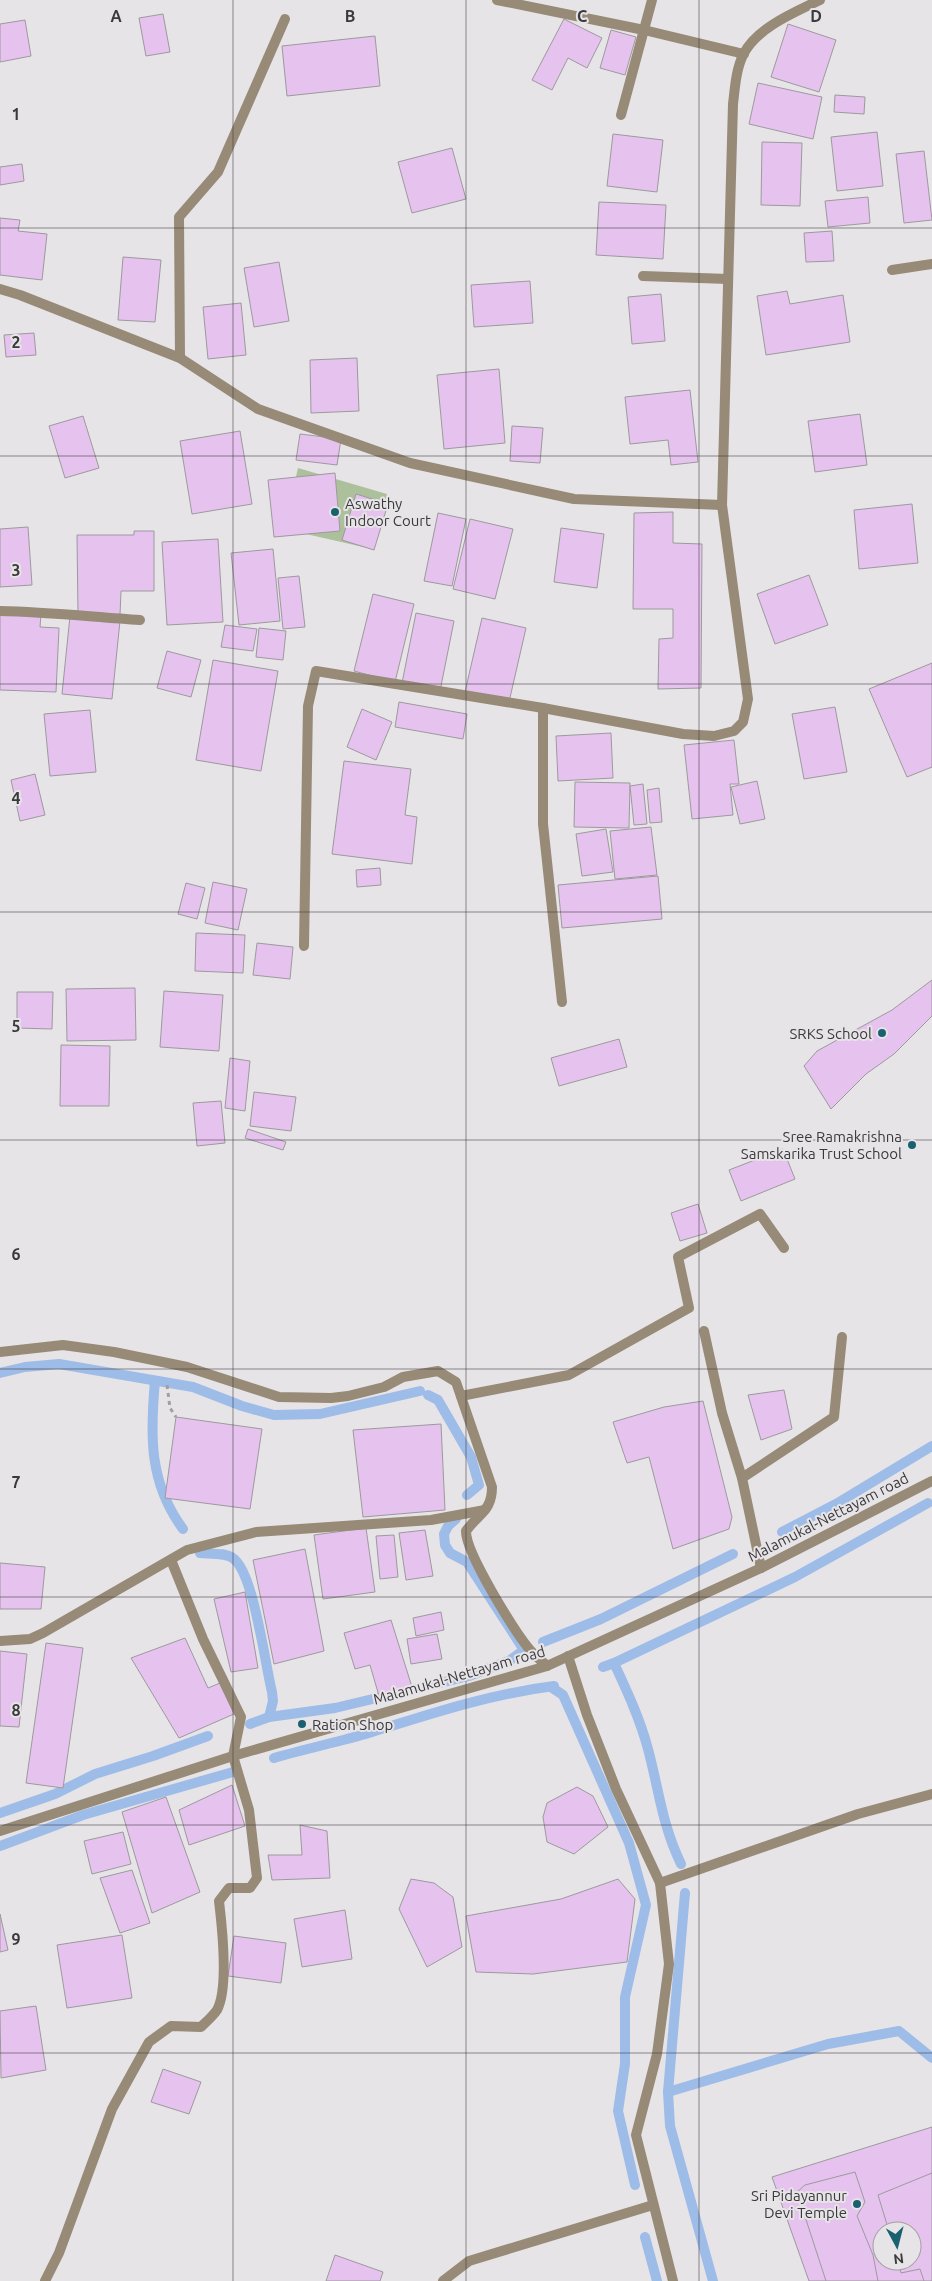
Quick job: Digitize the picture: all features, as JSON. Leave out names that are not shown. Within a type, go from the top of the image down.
[{"type":"street","points":[[497,0],[644,30],[744,54]]},
{"type":"street","points":[[621,115],[652,0]]},
{"type":"street","points":[[304,946],[308,706],[316,671],[544,708],[683,734],[714,736],[734,731],[743,722],[748,699],[722,505],[733,104],[736,77],[744,54],[765,30],[791,14],[820,0]]},
{"type":"street","points":[[180,358],[179,217],[218,172],[285,19]]},
{"type":"street","points":[[892,270],[932,264]]},
{"type":"street","points":[[643,276],[728,279]]},
{"type":"street","points":[[0,289],[20,295],[180,358],[258,409],[410,464],[574,499],[722,505]]},
{"type":"street","points":[[0,611],[54,612],[76,616],[140,620]]},
{"type":"street","points":[[544,708],[543,824],[562,1002]]},
{"type":"street","points":[[461,1396],[569,1375],[689,1308],[678,1257],[760,1214],[784,1248]]},
{"type":"street","points":[[704,1331],[722,1413],[742,1478],[761,1568]]},
{"type":"street","points":[[742,1478],[834,1417],[842,1337]]},
{"type":"street","points":[[0,1352],[63,1346],[114,1352],[187,1367],[280,1397],[331,1398],[348,1396],[384,1387],[403,1377],[438,1371],[456,1382],[492,1487],[492,1500],[488,1509],[466,1531],[466,1540],[489,1586],[530,1650],[547,1666]]},
{"type":"street","name":"Malamukal-Nettayam road","points":[[0,1831],[233,1756],[547,1666],[761,1568],[932,1480]]},
{"type":"street","points":[[0,1641],[16,1641],[37,1636],[187,1550],[256,1532],[431,1520],[488,1509]]},
{"type":"street","points":[[44,2281],[59,2253],[112,2109],[149,2042],[171,2026],[201,2027],[217,2010],[223,1979],[223,1935],[219,1901],[229,1888],[250,1888],[257,1878],[249,1810],[233,1756],[241,1717],[203,1639],[171,1560]]},
{"type":"street","points":[[568,1656],[587,1715],[616,1789],[660,1883],[669,1964],[658,2054],[636,2135],[673,2281]]},
{"type":"street","points":[[660,1883],[858,1814],[932,1794]]},
{"type":"street","points":[[443,2281],[469,2261],[653,2205]]},
{"type":"path","points":[[167,1392],[170,1408],[176,1417]]},
{"type":"green space","name":"Aswathy Indoor Court","points":[[298,468],[387,494],[372,549],[284,529]]},
{"type":"building","points":[[163,14],[170,52],[146,56],[139,18]]},
{"type":"building","points":[[564,19],[602,38],[587,68],[568,58],[552,90],[532,80]]},
{"type":"building","points":[[25,20],[31,56],[0,62],[0,24]]},
{"type":"building","points":[[788,24],[836,40],[819,92],[771,77]]},
{"type":"building","points":[[611,30],[636,37],[625,75],[600,68]]},
{"type":"building","points":[[375,36],[380,86],[287,96],[282,46]]},
{"type":"building","points":[[758,83],[822,97],[813,139],[749,124]]},
{"type":"building","points":[[835,95],[865,97],[864,114],[834,112]]},
{"type":"building","points":[[877,132],[883,186],[837,191],[831,137]]},
{"type":"building","points":[[613,134],[663,140],[657,192],[607,186]]},
{"type":"building","points":[[762,142],[802,143],[800,206],[761,205]]},
{"type":"building","points":[[452,148],[466,199],[412,213],[398,162]]},
{"type":"building","points":[[924,151],[932,220],[904,223],[896,154]]},
{"type":"building","points":[[22,164],[24,181],[0,185],[0,167]]},
{"type":"building","points":[[868,197],[870,223],[828,227],[825,201]]},
{"type":"building","points":[[599,202],[666,205],[663,259],[596,255]]},
{"type":"building","points":[[0,218],[20,220],[18,231],[47,234],[42,280],[0,275]]},
{"type":"building","points":[[832,231],[834,261],[806,262],[804,233]]},
{"type":"building","points":[[123,257],[161,260],[155,322],[118,320]]},
{"type":"building","points":[[279,262],[289,321],[254,327],[244,268]]},
{"type":"building","points":[[530,281],[533,323],[474,327],[471,285]]},
{"type":"building","points":[[787,291],[790,304],[843,295],[850,342],[766,355],[757,296]]},
{"type":"building","points":[[661,294],[665,341],[632,344],[628,297]]},
{"type":"building","points":[[241,303],[246,355],[208,359],[203,307]]},
{"type":"building","points":[[34,333],[36,355],[6,357],[4,335]]},
{"type":"building","points":[[357,358],[359,411],[311,413],[310,360]]},
{"type":"building","points":[[499,369],[505,443],[444,449],[437,375]]},
{"type":"building","points":[[690,390],[698,462],[671,465],[668,440],[630,444],[625,397]]},
{"type":"building","points":[[860,414],[867,465],[815,472],[808,421]]},
{"type":"building","points":[[83,416],[99,468],[65,478],[49,426]]},
{"type":"building","points":[[512,426],[543,428],[540,463],[510,461]]},
{"type":"building","points":[[240,431],[252,504],[192,514],[180,441]]},
{"type":"building","points":[[300,434],[341,439],[337,465],[296,460]]},
{"type":"building","points":[[335,473],[340,531],[274,537],[268,480]]},
{"type":"building","points":[[356,494],[388,504],[374,550],[342,540]]},
{"type":"building","points":[[912,504],[918,563],[859,569],[854,510]]},
{"type":"building","points":[[673,512],[673,543],[702,544],[701,688],[658,689],[659,639],[673,638],[673,609],[633,609],[634,513]]},
{"type":"building","points":[[438,513],[466,519],[452,586],[424,581]]},
{"type":"building","points":[[470,519],[513,529],[495,599],[453,589]]},
{"type":"building","points":[[28,527],[32,585],[0,587],[0,529]]},
{"type":"building","points":[[561,528],[604,534],[597,588],[554,582]]},
{"type":"building","points":[[134,531],[154,531],[154,591],[121,591],[120,615],[78,615],[77,535],[134,535]]},
{"type":"building","points":[[218,539],[223,622],[167,625],[162,542]]},
{"type":"building","points":[[273,549],[280,621],[239,625],[231,553]]},
{"type":"building","points":[[809,575],[828,625],[775,644],[757,594]]},
{"type":"building","points":[[299,576],[305,627],[283,629],[278,578]]},
{"type":"building","points":[[373,594],[414,604],[395,682],[354,671]]},
{"type":"building","points":[[0,612],[41,614],[40,627],[59,628],[56,692],[0,690]]},
{"type":"building","points":[[416,613],[454,621],[440,691],[402,683]]},
{"type":"building","points":[[70,616],[120,621],[112,699],[62,694]]},
{"type":"building","points":[[482,618],[526,628],[509,702],[465,692]]},
{"type":"building","points":[[225,625],[257,629],[253,651],[221,647]]},
{"type":"building","points":[[259,628],[286,631],[283,660],[256,657]]},
{"type":"building","points":[[167,651],[201,660],[191,697],[157,688]]},
{"type":"building","points":[[213,660],[278,671],[261,771],[196,760]]},
{"type":"building","points":[[932,663],[932,767],[907,777],[869,689]]},
{"type":"building","points":[[399,702],[467,714],[463,739],[395,727]]},
{"type":"building","points":[[835,707],[847,772],[804,779],[792,714]]},
{"type":"building","points":[[362,709],[392,722],[376,760],[347,747]]},
{"type":"building","points":[[90,710],[96,772],[50,776],[44,714]]},
{"type":"building","points":[[611,733],[613,778],[558,781],[556,736]]},
{"type":"building","points":[[734,740],[739,784],[730,784],[733,815],[692,819],[684,745]]},
{"type":"building","points":[[344,761],[411,769],[405,815],[417,817],[412,864],[332,854]]},
{"type":"building","points":[[35,774],[45,815],[20,821],[11,780]]},
{"type":"building","points":[[757,781],[765,819],[740,824],[731,787]]},
{"type":"building","points":[[575,782],[630,783],[629,828],[574,827]]},
{"type":"building","points":[[643,784],[647,824],[634,825],[630,786]]},
{"type":"building","points":[[659,788],[662,822],[650,823],[647,790]]},
{"type":"building","points":[[651,827],[657,875],[615,879],[610,831]]},
{"type":"building","points":[[606,829],[613,872],[582,876],[576,834]]},
{"type":"building","points":[[380,868],[381,885],[357,887],[356,870]]},
{"type":"building","points":[[658,876],[662,919],[562,928],[558,885]]},
{"type":"building","points":[[213,882],[247,889],[238,930],[205,923]]},
{"type":"building","points":[[186,883],[205,888],[197,919],[178,914]]},
{"type":"building","points":[[196,933],[245,935],[243,973],[195,971]]},
{"type":"building","points":[[257,943],[293,947],[290,979],[253,975]]},
{"type":"building","name":"SRKS School","points":[[932,980],[932,1016],[894,1054],[866,1074],[831,1109],[804,1066],[817,1051],[892,1010]]},
{"type":"building","points":[[135,988],[136,1040],[67,1041],[66,989]]},
{"type":"building","points":[[164,991],[223,995],[219,1051],[160,1047]]},
{"type":"building","points":[[17,992],[53,992],[52,1029],[17,1028]]},
{"type":"building","points":[[619,1039],[627,1067],[559,1086],[551,1058]]},
{"type":"building","points":[[61,1045],[110,1046],[109,1106],[60,1106]]},
{"type":"building","points":[[230,1058],[250,1061],[245,1111],[225,1108]]},
{"type":"building","points":[[254,1092],[296,1097],[291,1131],[250,1126]]},
{"type":"building","points":[[221,1101],[225,1143],[197,1146],[193,1103]]},
{"type":"building","points":[[248,1129],[286,1142],[283,1150],[245,1138]]},
{"type":"building","points":[[783,1149],[795,1179],[741,1201],[729,1170]]},
{"type":"building","points":[[698,1204],[707,1233],[680,1241],[671,1213]]},
{"type":"building","points":[[784,1390],[792,1429],[761,1440],[748,1395]]},
{"type":"building","points":[[703,1401],[732,1517],[729,1529],[673,1549],[649,1457],[627,1463],[613,1422],[664,1407]]},
{"type":"building","points":[[176,1417],[262,1429],[250,1509],[165,1498]]},
{"type":"building","points":[[441,1424],[445,1510],[363,1517],[353,1430]]},
{"type":"building","points":[[366,1528],[375,1592],[323,1599],[314,1535]]},
{"type":"building","points":[[425,1530],[433,1576],[406,1580],[399,1533]]},
{"type":"building","points":[[394,1535],[398,1577],[380,1579],[376,1536]]},
{"type":"building","points":[[305,1549],[324,1651],[274,1664],[253,1560]]},
{"type":"building","points":[[0,1563],[45,1567],[41,1609],[0,1609]]},
{"type":"building","points":[[245,1592],[258,1668],[231,1672],[214,1599]]},
{"type":"building","points":[[441,1612],[444,1630],[416,1636],[413,1618]]},
{"type":"building","points":[[391,1620],[412,1687],[379,1696],[370,1665],[355,1669],[344,1633]]},
{"type":"building","points":[[437,1634],[442,1659],[411,1664],[407,1639]]},
{"type":"building","points":[[185,1638],[208,1688],[220,1683],[234,1714],[179,1738],[131,1658]]},
{"type":"building","points":[[46,1643],[83,1648],[63,1788],[26,1783]]},
{"type":"building","points":[[0,1651],[27,1654],[19,1727],[0,1726]]},
{"type":"building","points":[[232,1785],[245,1826],[189,1845],[179,1810]]},
{"type":"building","points":[[577,1787],[593,1796],[608,1827],[574,1854],[547,1842],[543,1817],[547,1803]]},
{"type":"building","points":[[166,1797],[200,1892],[152,1913],[122,1812]]},
{"type":"building","points":[[300,1825],[327,1831],[330,1878],[272,1880],[268,1855],[302,1855]]},
{"type":"building","points":[[123,1832],[131,1864],[92,1874],[84,1841]]},
{"type":"building","points":[[132,1870],[150,1923],[120,1933],[100,1878]]},
{"type":"building","points":[[411,1879],[434,1883],[453,1897],[462,1947],[427,1967],[399,1909]]},
{"type":"building","points":[[618,1879],[635,1899],[627,1962],[533,1974],[476,1972],[466,1916],[561,1899]]},
{"type":"building","points":[[345,1910],[352,1959],[302,1967],[294,1919]]},
{"type":"building","points":[[0,1914],[8,1950],[0,1952]]},
{"type":"building","points":[[122,1935],[132,1998],[67,2008],[57,1945]]},
{"type":"building","points":[[234,1936],[286,1943],[281,1983],[228,1976]]},
{"type":"building","points":[[36,2006],[46,2070],[1,2078],[0,2011]]},
{"type":"building","points":[[163,2069],[201,2082],[189,2114],[151,2102]]},
{"type":"building","name":"Sri Pidayannur Devi Temple","points":[[932,2127],[932,2281],[809,2281],[772,2177]]},
{"type":"building","points":[[855,2172],[865,2202],[857,2216],[872,2253],[872,2271],[876,2271],[878,2281],[826,2281],[797,2192],[805,2185]]},
{"type":"building","points":[[932,2173],[932,2281],[924,2281],[921,2271],[922,2221],[886,2221],[878,2195]]},
{"type":"building","points":[[335,2255],[383,2272],[380,2281],[326,2281]]},
{"type":"waterway","points":[[0,1373],[25,1367],[59,1364],[193,1387],[242,1406],[274,1415],[320,1414],[420,1391]]},
{"type":"waterway","points":[[155,1381],[152,1421],[154,1458],[164,1494],[172,1512],[183,1529]]},
{"type":"waterway","points":[[428,1395],[438,1400],[471,1457],[479,1485],[467,1495]]},
{"type":"waterway","points":[[782,1532],[836,1504],[932,1446]]},
{"type":"waterway","points":[[614,1663],[795,1577],[928,1503]]},
{"type":"waterway","points":[[250,1724],[269,1717],[335,1708],[469,1676],[509,1661],[524,1650],[467,1562],[450,1553],[445,1545],[444,1534],[448,1526],[456,1519]]},
{"type":"waterway","points":[[200,1553],[222,1554],[231,1557],[241,1568],[253,1601],[272,1692],[273,1701],[269,1717]]},
{"type":"waterway","points":[[543,1642],[601,1619],[733,1554]]},
{"type":"waterway","points":[[603,1667],[614,1663],[637,1716],[648,1749],[669,1835],[681,1864]]},
{"type":"waterway","points":[[274,1758],[483,1699],[554,1686]]},
{"type":"waterway","points":[[551,1687],[563,1695],[629,1843],[646,1905],[625,1997],[625,2064],[618,2111],[635,2185]]},
{"type":"waterway","points":[[0,1813],[55,1794],[95,1774],[208,1736]]},
{"type":"waterway","points":[[0,1846],[83,1815],[233,1772]]},
{"type":"waterway","points":[[685,1893],[668,2092],[670,2126],[713,2281]]},
{"type":"waterway","points":[[668,2092],[828,2044],[899,2031],[932,2058]]},
{"type":"waterway","points":[[645,2237],[657,2281]]},
{"type":"place","name":"Aswathy Indoor Court","points":[[335,512]]},
{"type":"place","name":"SRKS School","points":[[882,1033]]},
{"type":"place","name":"Sree Ramakrishna Samskarika Trust School","points":[[912,1145]]},
{"type":"place","name":"Ration Shop","points":[[302,1724]]},
{"type":"place","name":"Sri Pidayannur Devi Temple","points":[[857,2204]]}]
